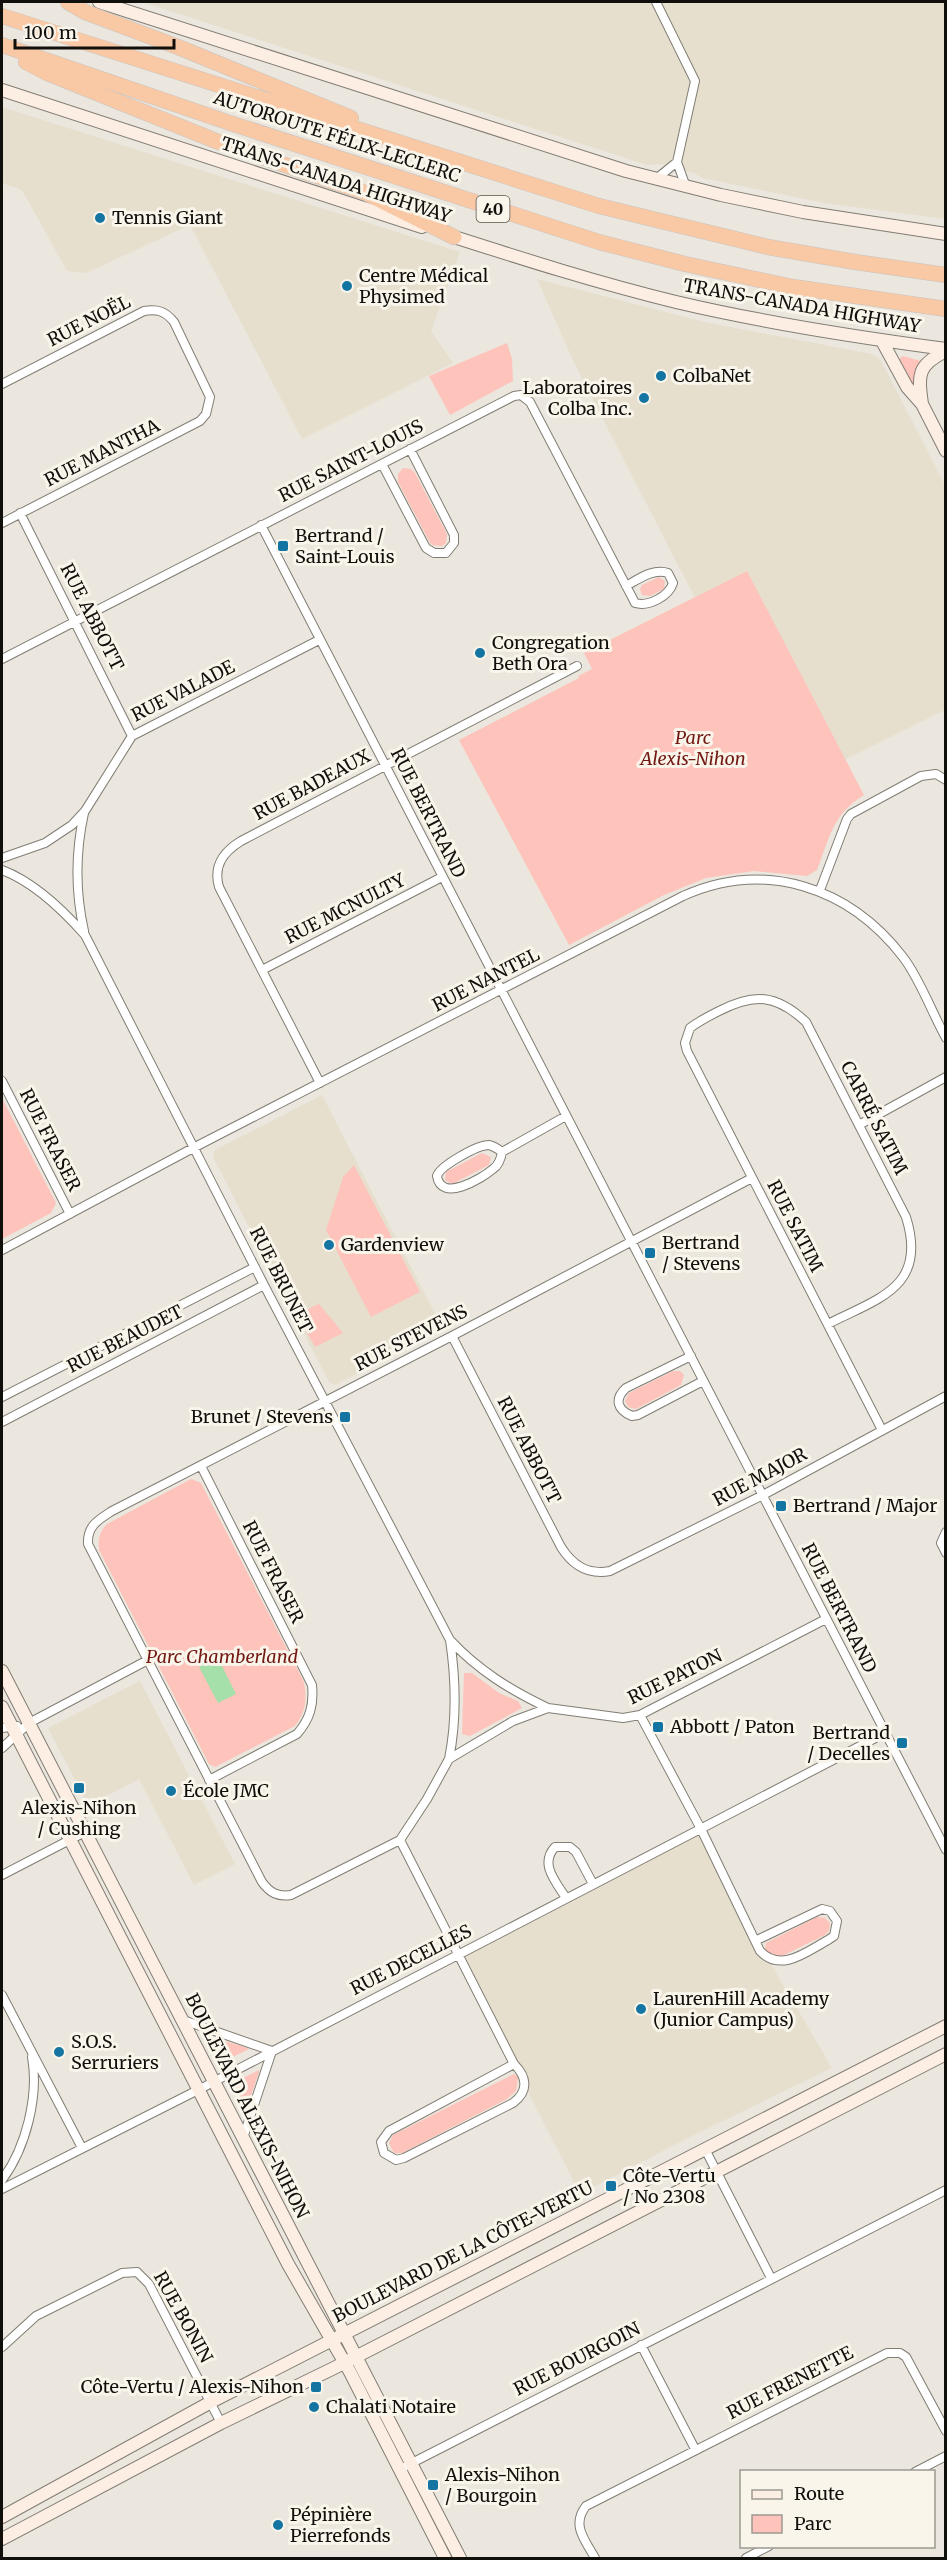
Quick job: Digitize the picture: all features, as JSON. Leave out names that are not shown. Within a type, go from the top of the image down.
[{"type":"highway","points":[[68,2],[85,12],[178,46],[458,161]]},
{"type":"highway","name":"AUTOROUTE FÉLIX-LECLERC","points":[[2,16],[599,206],[696,231],[855,262],[945,275]]},
{"type":"highway","points":[[2,47],[47,73],[173,124],[366,193],[454,237]]},
{"type":"highway","name":"AUTOROUTE FÉLIX-LECLERC","points":[[2,47],[599,242],[793,287],[945,309]]},
{"type":"main road","points":[[99,2],[558,151],[656,179],[835,218],[945,234]]},
{"type":"main road","name":"TRANS-CANADA HIGHWAY","points":[[2,90],[570,274],[675,302],[754,319],[945,350]]},
{"type":"main road","points":[[882,341],[907,387],[922,404],[945,451]]},
{"type":"main road","points":[[922,404],[919,381],[922,368],[945,350]]},
{"type":"main road","name":"BOULEVARD ALEXIS-NIHON","points":[[2,1671],[460,2559]]},
{"type":"main road","name":"BOULEVARD ALEXIS-NIHON","points":[[2,1707],[9,1730],[70,1839],[198,2090],[344,2362],[445,2559]]},
{"type":"main road","name":"BOULEVARD DE LA CÔTE-VERTU","points":[[2,2517],[211,2402],[945,2026]]},
{"type":"main road","points":[[2,2539],[221,2423],[945,2054]]},
{"type":"street","points":[[656,2],[695,81],[677,162],[686,187]]},
{"type":"street","points":[[656,179],[677,162]]},
{"type":"street","name":"RUE NOËL","points":[[2,384],[144,311],[156,309],[167,314],[174,321],[210,396],[209,405]]},
{"type":"street","name":"RUE SAINT-LOUIS","points":[[2,659],[514,396],[521,395],[527,398],[626,586],[635,603],[641,605],[669,593],[674,584],[668,573],[662,571],[654,572],[626,586]]},
{"type":"street","name":"RUE MANTHA","points":[[2,522],[200,421],[209,405]]},
{"type":"street","points":[[382,464],[426,548],[434,554],[446,553],[454,543],[453,535],[410,449]]},
{"type":"street","name":"RUE ABBOTT","points":[[20,513],[132,736]]},
{"type":"street","name":"RUE BERTRAND","points":[[261,525],[945,1850]]},
{"type":"street","name":"RUE VALADE","points":[[2,858],[45,843],[72,825],[85,811],[132,736],[320,640]]},
{"type":"street","name":"RUE BADEAUX","points":[[262,970],[219,887],[218,865],[232,846],[577,666]]},
{"type":"street","points":[[820,890],[847,819],[851,814],[921,776],[936,774],[945,780]]},
{"type":"street","name":"RUE BRUNET","points":[[85,811],[77,869],[78,906],[85,935]]},
{"type":"street","name":"RUE BRUNET","points":[[2,870],[11,873],[45,897],[70,917],[85,935],[264,1285],[450,1640],[468,1659],[486,1673],[508,1688],[548,1708]]},
{"type":"street","name":"RUE MCNULTY","points":[[262,970],[442,877]]},
{"type":"street","name":"RUE NANTEL","points":[[2,1250],[195,1147],[696,890],[727,883],[763,880],[820,890],[866,917],[880,929],[904,959],[945,1038]]},
{"type":"street","points":[[262,970],[320,1083]]},
{"type":"street","name":"CARRÉ SATIM","points":[[686,1036],[697,1022],[748,999],[763,998],[778,1002],[793,1010],[806,1022],[906,1216],[912,1235],[912,1254],[909,1267],[897,1286],[828,1324]]},
{"type":"street","name":"RUE SATIM","points":[[686,1036],[687,1051],[882,1430]]},
{"type":"street","points":[[859,1125],[945,1077]]},
{"type":"street","name":"RUE FRASER","points":[[2,1081],[70,1214]]},
{"type":"street","points":[[502,1152],[488,1145],[480,1147],[442,1167],[437,1176],[438,1183],[442,1188],[449,1190],[458,1188],[493,1169],[499,1163],[502,1152],[566,1116]]},
{"type":"street","name":"RUE STEVENS","points":[[146,1661],[91,1552],[88,1544],[89,1531],[94,1523],[112,1511],[752,1178]]},
{"type":"street","name":"RUE BEAUDET","points":[[2,1397],[255,1267]]},
{"type":"street","name":"RUE BEAUDET","points":[[2,1422],[264,1285]]},
{"type":"street","name":"RUE ABBOTT","points":[[452,1336],[561,1547],[574,1563],[586,1570]]},
{"type":"street","points":[[691,1356],[626,1388],[620,1394],[618,1401],[620,1408],[632,1416],[703,1381]]},
{"type":"street","name":"RUE MAJOR","points":[[586,1570],[598,1573],[610,1571],[763,1495],[945,1396]]},
{"type":"street","name":"RUE FRASER","points":[[201,1466],[312,1685],[314,1699],[306,1724],[297,1734],[208,1780]]},
{"type":"street","points":[[944,1535],[945,1553]]},
{"type":"street","name":"RUE PATON","points":[[449,1759],[513,1721],[548,1708],[623,1718],[640,1715],[826,1619]]},
{"type":"street","name":"RUE BRUNET","points":[[449,1759],[455,1718],[455,1676],[450,1640]]},
{"type":"street","points":[[2,1749],[9,1730],[29,1723],[146,1661],[262,1882],[276,1895],[291,1895],[400,1840],[427,1799],[449,1759]]},
{"type":"street","points":[[640,1715],[701,1829],[757,1940],[760,1951],[767,1958],[777,1962],[786,1962],[834,1936],[837,1921],[830,1911],[816,1910],[757,1940]]},
{"type":"street","name":"RUE DECELLES","points":[[2,2189],[198,2090],[885,1733]]},
{"type":"street","points":[[2,1875],[85,1832]]},
{"type":"street","points":[[400,1840],[514,2064],[522,2072],[525,2085],[519,2099],[513,2103],[404,2158],[396,2160],[384,2153],[381,2142],[389,2131],[514,2064]]},
{"type":"street","points":[[566,1898],[547,1865],[548,1857],[555,1847],[570,1847],[576,1852],[593,1884]]},
{"type":"street","points":[[3,1998],[82,2148]]},
{"type":"street","points":[[183,2020],[272,2051],[243,2138]]},
{"type":"street","points":[[2,2180],[16,2152],[30,2112],[34,2070],[30,2048]]},
{"type":"street","points":[[705,2149],[771,2278]]},
{"type":"street","name":"RUE BOURGOIN","points":[[399,2469],[945,2190]]},
{"type":"street","name":"RUE BONIN","points":[[2,2347],[36,2316],[122,2273],[137,2272],[149,2284],[221,2423]]},
{"type":"street","points":[[641,2345],[695,2449]]},
{"type":"street","name":"RUE FRENETTE","points":[[595,2559],[579,2526],[579,2515],[586,2506],[887,2353],[900,2353],[911,2363],[945,2431]]},
{"type":"street","points":[[919,2470],[945,2456]]},
{"type":"street","points":[[749,2558],[768,2548]]},
{"type":"shaded area","points":[[142,2],[945,2],[945,219],[824,203],[702,178],[694,173],[659,164],[647,165]]},
{"type":"shaded area","points":[[2,107],[460,252],[431,331],[453,363],[302,439],[190,225],[86,273],[67,271],[22,190],[2,183]]},
{"type":"shaded area","points":[[537,279],[709,323],[872,354],[880,359],[945,485],[945,710],[844,760],[747,572],[695,598],[575,365]]},
{"type":"shaded area","name":"Gardenview","points":[[322,1095],[443,1329],[335,1385],[329,1382],[213,1157],[215,1150]]},
{"type":"shaded area","points":[[218,1658],[236,1694],[218,1703],[199,1667]]},
{"type":"shaded area","name":"École JMC","points":[[140,1681],[235,1864],[194,1885],[139,1779],[88,1805],[48,1728]]},
{"type":"shaded area","name":"LaurenHill Academy (Junior Campus)","points":[[701,1829],[757,1940],[832,2068],[580,2194],[458,1954]]},
{"type":"green space","points":[[507,343],[512,359],[513,381],[450,415],[429,376]]},
{"type":"green space","points":[[903,356],[921,361],[912,384],[899,359]]},
{"type":"green space","points":[[403,468],[411,469],[415,473],[447,534],[446,543],[442,546],[432,545],[429,541],[398,482],[398,474]]},
{"type":"green space","name":"Parc Alexis-Nihon","points":[[747,571],[864,795],[838,819],[817,870],[807,876],[754,871],[706,878],[664,895],[569,945],[459,740],[579,678],[578,676],[592,669],[584,653]]},
{"type":"green space","points":[[659,577],[665,581],[664,589],[650,596],[642,595],[640,589],[642,585]]},
{"type":"green space","points":[[2,1098],[56,1203],[51,1213],[2,1239]]},
{"type":"green space","points":[[482,1153],[491,1157],[489,1165],[452,1184],[445,1180],[446,1172]]},
{"type":"green space","points":[[354,1165],[420,1292],[371,1317],[326,1230],[343,1177]]},
{"type":"green space","points":[[319,1304],[343,1333],[315,1347],[297,1314]]},
{"type":"green space","points":[[673,1371],[680,1371],[684,1375],[681,1385],[636,1409],[628,1407],[625,1401],[629,1393]]},
{"type":"green space","name":"Parc Chamberland","points":[[191,1479],[201,1483],[304,1682],[305,1688],[303,1710],[295,1726],[215,1767],[209,1764],[99,1550],[100,1536],[107,1524]]},
{"type":"green space","points":[[464,1673],[472,1673],[499,1693],[518,1701],[522,1708],[470,1736],[462,1734]]},
{"type":"green space","points":[[817,1917],[825,1918],[830,1923],[829,1931],[825,1935],[782,1956],[765,1950],[766,1943]]},
{"type":"green space","points":[[208,2036],[245,2047],[249,2049],[224,2061]]},
{"type":"green space","points":[[259,2070],[246,2110],[234,2085],[237,2081]]},
{"type":"green space","points":[[514,2074],[518,2077],[516,2091],[507,2099],[402,2153],[394,2153],[389,2143],[393,2135]]},
{"type":"place","name":"Tennis Giant","points":[[100,218]]},
{"type":"place","name":"Centre Médical Physimed","points":[[347,286]]},
{"type":"place","name":"ColbaNet","points":[[661,376]]},
{"type":"place","name":"Laboratoires Colba Inc.","points":[[644,398]]},
{"type":"place","name":"Bertrand / Saint-Louis","points":[[283,546]]},
{"type":"place","name":"Congregation Beth Ora","points":[[480,653]]},
{"type":"place","name":"Gardenview","points":[[329,1245]]},
{"type":"place","name":"Bertrand / Stevens","points":[[650,1253]]},
{"type":"place","name":"Brunet / Stevens","points":[[345,1417]]},
{"type":"place","name":"Bertrand / Major","points":[[781,1506]]},
{"type":"place","name":"Abbott / Paton","points":[[658,1727]]},
{"type":"place","name":"Bertrand / Decelles","points":[[902,1743]]},
{"type":"place","name":"Alexis-Nihon / Cushing","points":[[79,1788]]},
{"type":"place","name":"École JMC","points":[[171,1791]]},
{"type":"place","name":"LaurenHill Academy (Junior Campus)","points":[[641,2009]]},
{"type":"place","name":"S.O.S. Serruriers","points":[[59,2052]]},
{"type":"place","name":"Côte-Vertu / No 2308","points":[[611,2186]]},
{"type":"place","name":"Côte-Vertu / Alexis-Nihon","points":[[316,2387]]},
{"type":"place","name":"Chalati Notaire","points":[[314,2407]]},
{"type":"place","name":"Alexis-Nihon / Bourgoin","points":[[433,2485]]},
{"type":"place","name":"Pépinière Pierrefonds","points":[[278,2525]]}]
